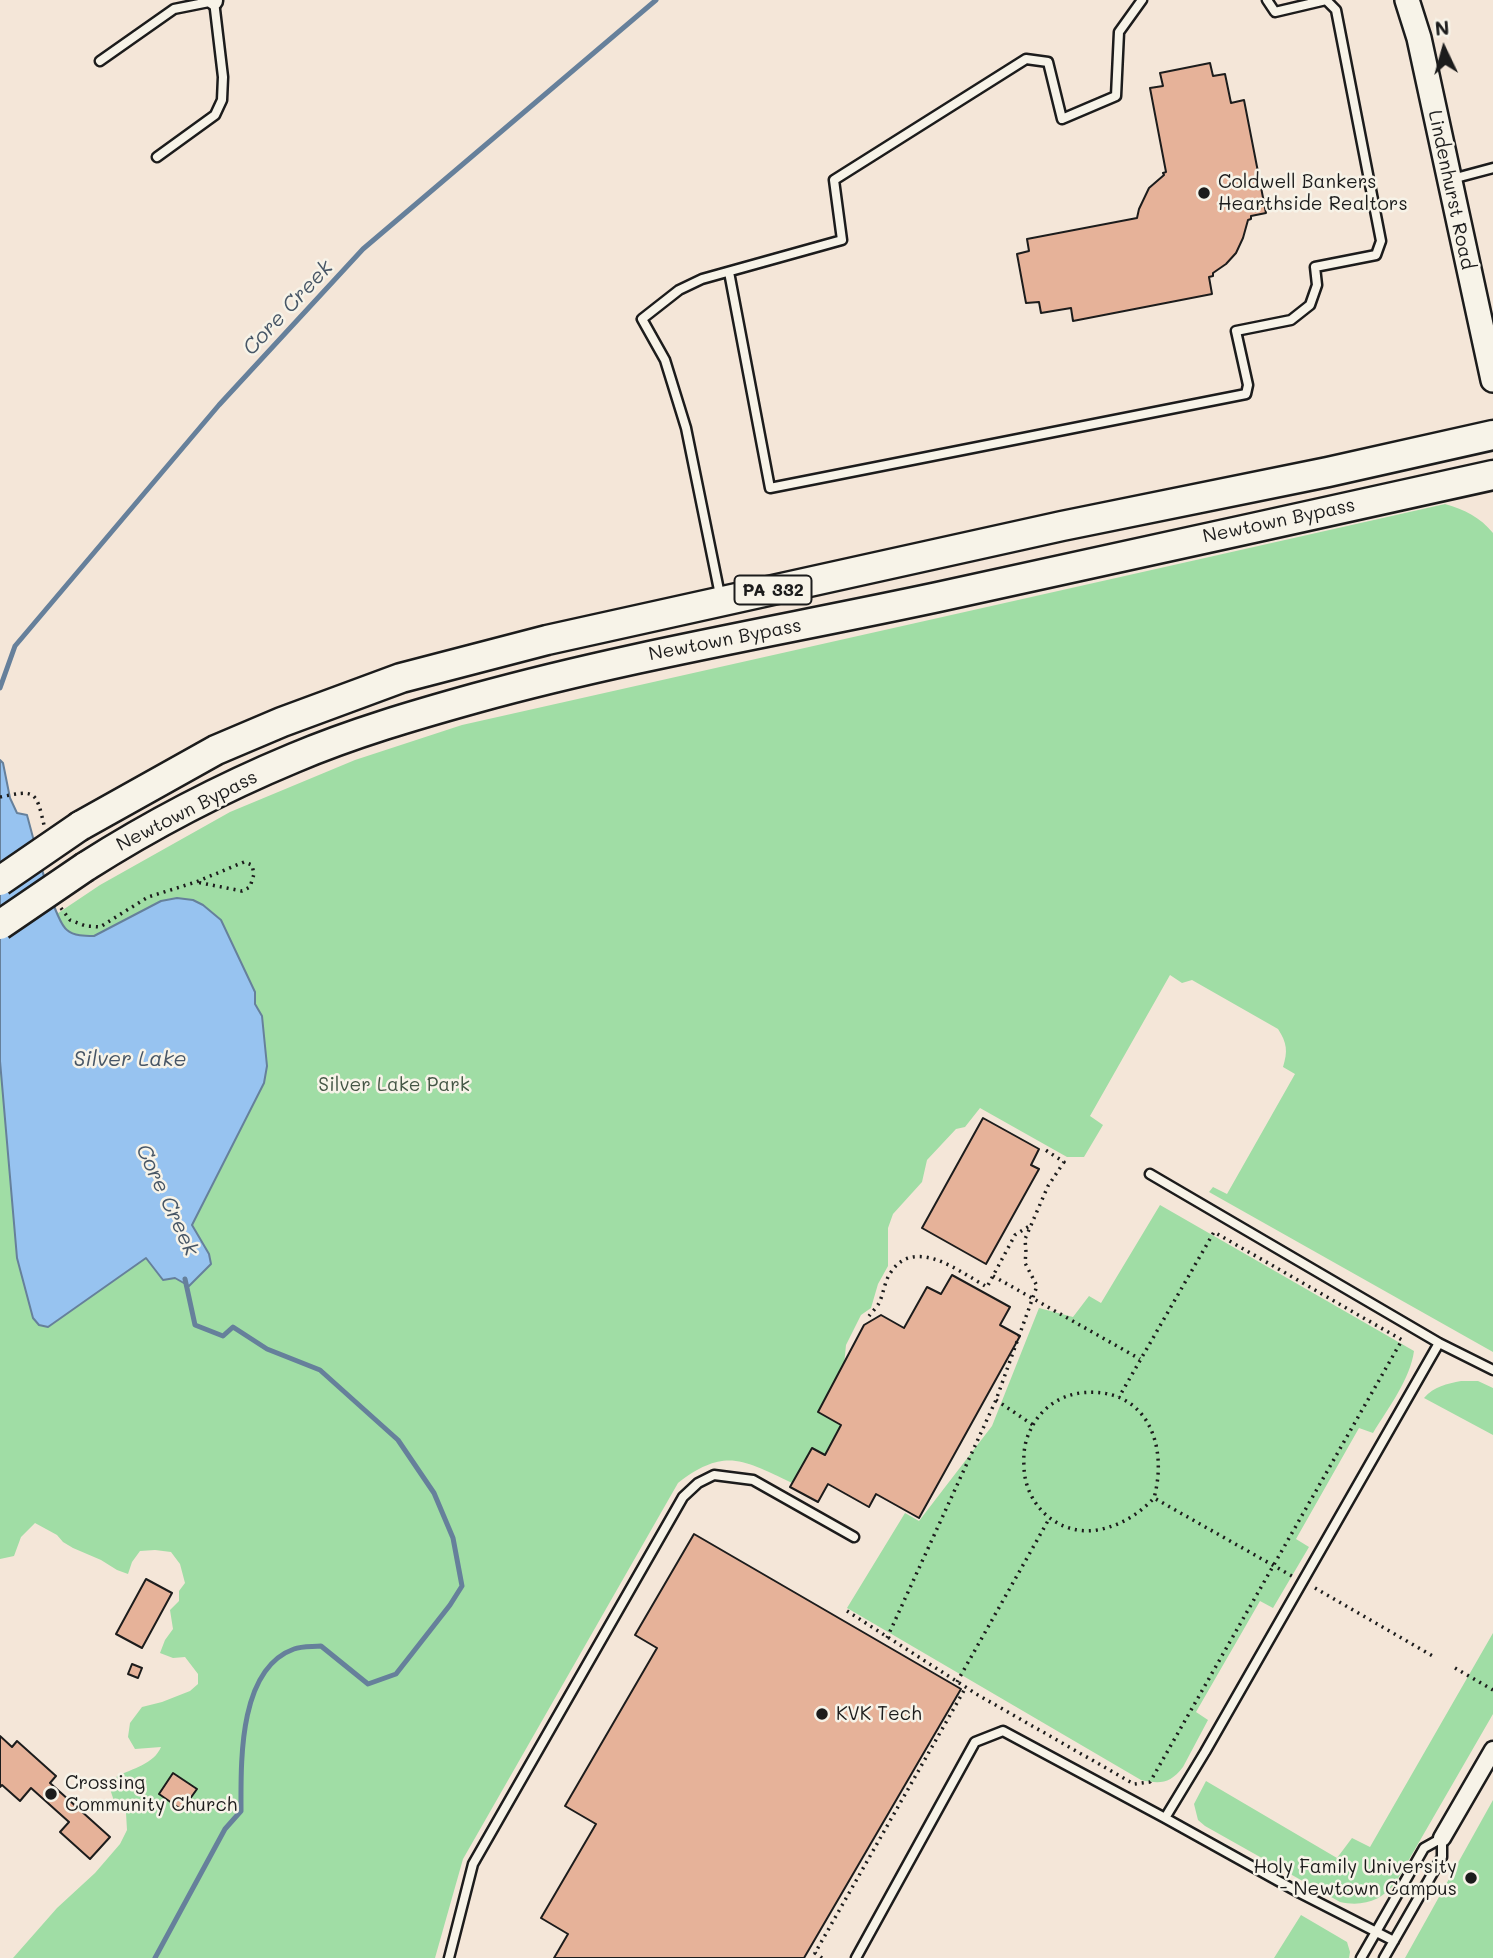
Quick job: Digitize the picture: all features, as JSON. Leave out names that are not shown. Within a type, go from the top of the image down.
[{"type":"highway","name":"Newtown Bypass","points":[[0,881],[80,826],[216,750],[282,722],[401,678],[486,655],[722,601],[1493,435]]},
{"type":"highway","name":"Newtown Bypass","points":[[0,925],[120,845],[232,785],[296,757],[426,711],[626,661],[935,598],[1493,475]]},
{"type":"street","name":"Lindenhurst Road","points":[[1407,0],[1419,38],[1493,380]]},
{"type":"street","points":[[1442,1838],[1493,1751]]},
{"type":"lane","points":[[722,601],[687,428],[665,360],[642,319],[679,290],[702,279],[842,240],[834,180],[1026,60],[1048,62],[1062,118],[1115,96],[1118,32],[1142,0]]},
{"type":"lane","points":[[729,272],[770,488],[1246,394],[1248,385],[1236,331],[1291,320],[1310,305],[1317,285],[1315,267],[1376,254],[1381,241],[1336,10],[1326,0],[1275,12],[1267,0]]},
{"type":"lane","points":[[100,61],[174,9],[214,1],[223,77],[222,100],[215,115],[157,157]]},
{"type":"lane","points":[[1449,180],[1493,168]]},
{"type":"lane","points":[[1150,1174],[1439,1343],[1493,1370]]},
{"type":"lane","points":[[1165,1818],[1439,1343]]},
{"type":"lane","points":[[449,1958],[473,1864],[683,1497],[698,1483],[714,1475],[753,1480],[854,1537]]},
{"type":"lane","points":[[856,1958],[975,1742],[1003,1731],[1300,1893],[1394,1941]]},
{"type":"lane","points":[[1361,1958],[1424,1849],[1442,1838]]},
{"type":"lane","points":[[1384,1958],[1441,1857],[1442,1838]]},
{"type":"path","points":[[0,797],[25,792],[33,795],[39,803],[46,835]]},
{"type":"path","points":[[59,897],[62,909],[70,920],[86,926],[100,926],[149,897],[196,882],[244,862],[252,865],[254,874],[250,887],[242,891],[196,882]]},
{"type":"path","points":[[887,1638],[996,1400],[1037,1286],[1025,1263],[1025,1240],[1048,1186],[1064,1162],[1044,1149]]},
{"type":"path","points":[[869,1316],[880,1302],[882,1290],[892,1270],[911,1257],[932,1257],[987,1287],[1015,1235],[1031,1224]]},
{"type":"path","points":[[847,1611],[957,1682],[1134,1784],[1150,1782],[1402,1340],[1214,1232],[1119,1397]]},
{"type":"path","points":[[993,1276],[1140,1359]]},
{"type":"path","points":[[1098,1392],[1131,1403],[1155,1436],[1159,1475],[1154,1498],[1135,1515],[1097,1530],[1068,1527],[1049,1518],[1032,1500],[1024,1476],[1023,1448],[1033,1425],[1038,1415],[1047,1407],[1072,1394],[1098,1392]]},
{"type":"path","points":[[996,1400],[1033,1425]]},
{"type":"path","points":[[1154,1498],[1292,1576]]},
{"type":"path","points":[[957,1682],[1049,1518]]},
{"type":"path","points":[[1315,1588],[1436,1658]]},
{"type":"path","points":[[1455,1668],[1493,1690]]},
{"type":"path","points":[[822,1958],[815,1953],[966,1687]]},
{"type":"green space","name":"Silver Lake Park","points":[[1445,504],[1472,515],[1493,533],[1493,1352],[1209,1192],[1213,1187],[1227,1194],[1295,1074],[1283,1067],[1286,1047],[1278,1029],[1192,980],[1182,983],[1170,975],[1090,1116],[1103,1125],[1084,1157],[1067,1157],[980,1108],[965,1127],[956,1129],[927,1160],[922,1182],[893,1214],[888,1228],[888,1266],[878,1284],[871,1308],[861,1315],[846,1345],[844,1365],[818,1412],[841,1425],[825,1455],[812,1448],[792,1483],[747,1463],[722,1461],[694,1472],[678,1483],[463,1859],[435,1958],[13,1958],[57,1908],[95,1873],[120,1844],[127,1830],[126,1813],[116,1807],[111,1792],[117,1776],[148,1762],[161,1747],[135,1749],[128,1737],[130,1723],[142,1707],[190,1691],[198,1684],[198,1674],[185,1657],[173,1658],[160,1653],[173,1629],[170,1610],[179,1601],[179,1591],[185,1583],[180,1564],[171,1552],[140,1551],[128,1574],[73,1548],[35,1523],[21,1537],[14,1556],[0,1559],[0,952],[100,885],[230,812],[355,760],[462,725]]},
{"type":"green space","points":[[1160,1205],[1414,1351],[1408,1373],[1392,1404],[1373,1433],[1359,1428],[1296,1539],[1309,1547],[1273,1608],[1260,1601],[1196,1712],[1208,1720],[1183,1767],[1169,1780],[1154,1782],[1141,1780],[847,1608],[905,1513],[919,1521],[992,1426],[1039,1308],[1073,1317],[1089,1296],[1101,1303]]},
{"type":"green space","points":[[1461,1381],[1478,1381],[1493,1388],[1493,1435],[1424,1398],[1436,1388]]},
{"type":"green space","points":[[1493,1633],[1493,1714],[1396,1882],[1378,1898],[1356,1904],[1340,1902],[1198,1820],[1194,1804],[1206,1781],[1337,1858],[1352,1838],[1370,1847]]},
{"type":"green space","name":"Holy Family University - Newtown Campus","points":[[1493,1800],[1493,1958],[1405,1958]]},
{"type":"green space","points":[[1301,1915],[1347,1942],[1349,1958],[1274,1958]]},
{"type":"water","name":"Silver Lake","points":[[0,760],[17,813],[27,815],[50,895],[67,930],[76,935],[94,936],[161,901],[177,898],[193,900],[203,905],[221,920],[255,992],[255,1004],[262,1016],[267,1066],[264,1083],[192,1225],[209,1254],[211,1264],[189,1286],[175,1278],[163,1280],[146,1258],[48,1327],[39,1325],[33,1318],[17,1258],[0,1061]]},
{"type":"building","name":"Coldwell Bankers Hearthside Realtors","points":[[1210,63],[1213,76],[1225,74],[1231,103],[1244,100],[1266,213],[1251,216],[1236,253],[1209,277],[1212,294],[1073,321],[1071,308],[1041,313],[1039,302],[1026,303],[1017,254],[1029,251],[1027,239],[1137,218],[1149,188],[1166,172],[1150,88],[1163,86],[1160,73]]},
{"type":"building","points":[[983,1118],[1039,1149],[1031,1165],[1039,1169],[986,1264],[922,1228]]},
{"type":"building","points":[[952,1275],[1010,1307],[1000,1325],[1020,1336],[919,1518],[876,1494],[869,1507],[828,1484],[818,1502],[790,1487],[812,1448],[825,1455],[841,1425],[818,1412],[864,1325],[881,1315],[904,1328],[927,1287],[941,1294]]},
{"type":"building","points":[[694,1534],[961,1689],[804,1958],[554,1958],[568,1934],[541,1918],[596,1824],[565,1806],[657,1648],[635,1635]]},
{"type":"building","points":[[146,1579],[172,1593],[142,1648],[116,1634]]},
{"type":"building","points":[[132,1664],[142,1668],[138,1678],[128,1674]]},
{"type":"building","name":"Crossing Community Church","points":[[0,1736],[12,1747],[17,1741],[56,1776],[50,1783],[110,1837],[90,1859],[60,1832],[69,1822],[31,1788],[20,1801],[2,1785],[0,1787]]},
{"type":"building","points":[[173,1773],[197,1789],[182,1810],[159,1794]]},
{"type":"waterway","name":"Core Creek","points":[[0,688],[15,646],[219,405],[363,249],[656,0]]},
{"type":"waterway","name":"Core Creek","points":[[155,1958],[225,1829],[241,1811],[241,1768],[246,1720],[262,1676],[276,1660],[294,1649],[321,1646],[368,1684],[396,1674],[462,1586],[453,1538],[434,1493],[398,1440],[320,1370],[267,1349],[233,1327],[223,1336],[195,1325],[185,1279]]},
{"type":"place","name":"Coldwell Bankers Hearthside Realtors","points":[[1204,193]]},
{"type":"place","name":"KVK Tech","points":[[822,1714]]},
{"type":"place","name":"Crossing Community Church","points":[[51,1794]]},
{"type":"place","name":"Holy Family University - Newtown Campus","points":[[1471,1878]]}]
